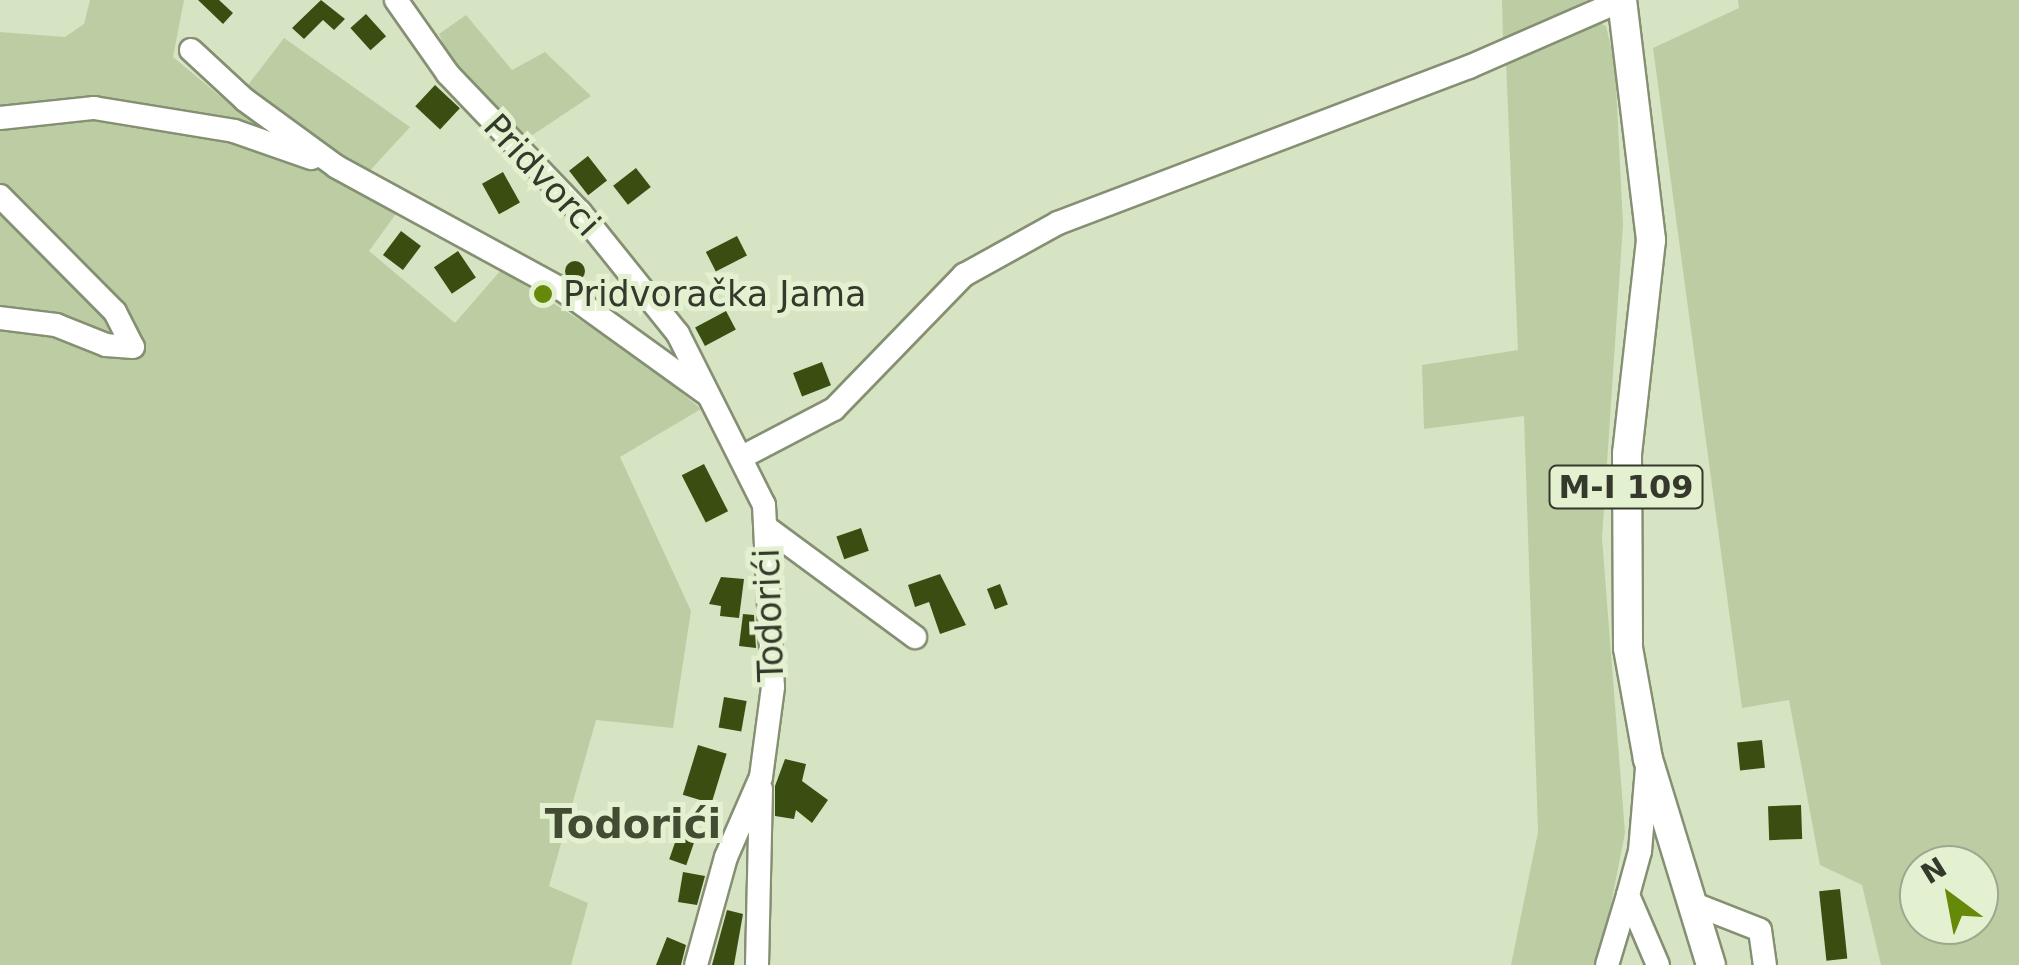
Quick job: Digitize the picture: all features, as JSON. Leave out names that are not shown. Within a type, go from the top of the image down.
[{"type":"main road","name":"M-I 109","points":[[1622,0],[1650,240],[1624,531],[1630,664],[1648,759],[1711,965]]},
{"type":"street","name":"Pridvorci","points":[[396,0],[448,74],[580,212],[654,301],[717,402],[744,456]]},
{"type":"street","points":[[744,456],[834,409],[964,275],[1028,239],[1156,182],[1469,67],[1622,0]]},
{"type":"street","points":[[191,50],[245,100],[338,168],[564,291],[717,402]]},
{"type":"street","points":[[0,118],[94,108],[234,131],[338,168]]},
{"type":"street","points":[[0,196],[115,312],[133,347],[106,345],[56,325],[0,318]]},
{"type":"street","name":"Todorići","points":[[744,456],[766,528],[773,686],[762,778],[757,965]]},
{"type":"street","points":[[766,528],[915,637]]},
{"type":"street","points":[[1606,965],[1640,850],[1648,759]]},
{"type":"street","name":"Todorići","points":[[696,965],[726,858],[762,778]]},
{"type":"street","points":[[1628,895],[1658,965]]},
{"type":"street","points":[[1689,902],[1760,930],[1765,965]]},
{"type":"green space","points":[[90,0],[184,0],[173,57],[232,106],[284,38],[410,127],[365,176],[406,200],[369,251],[455,323],[501,270],[644,361],[701,409],[620,457],[691,611],[673,728],[596,720],[549,886],[588,903],[571,965],[0,965],[0,32],[65,37],[84,24]]},
{"type":"green space","points":[[1502,0],[1587,0],[1503,42]]},
{"type":"green space","points":[[1738,0],[2019,0],[2019,965],[1881,965],[1862,885],[1820,865],[1789,700],[1742,708],[1653,48],[1739,8]]},
{"type":"green space","points":[[466,15],[512,70],[545,52],[591,96],[525,140],[449,56],[439,34]]},
{"type":"green space","points":[[1597,22],[1606,26],[1615,64],[1623,225],[1602,538],[1625,833],[1599,965],[1511,965],[1538,832],[1524,416],[1424,429],[1422,365],[1518,350],[1506,61]]},
{"type":"building","points":[[198,0],[219,0],[233,13],[223,24]]},
{"type":"building","points":[[321,0],[345,19],[334,30],[323,20],[304,39],[292,28]]},
{"type":"building","points":[[366,14],[386,36],[370,50],[350,28]]},
{"type":"building","points":[[435,85],[460,108],[440,129],[415,106]]},
{"type":"building","points":[[588,156],[607,180],[588,195],[569,171]]},
{"type":"building","points":[[636,168],[651,187],[628,205],[613,186]]},
{"type":"building","points":[[503,172],[520,203],[499,214],[482,184]]},
{"type":"building","points":[[401,231],[421,246],[403,270],[383,255]]},
{"type":"building","points":[[737,236],[747,256],[716,271],[706,252]]},
{"type":"building","points":[[458,251],[476,278],[452,294],[434,267]]},
{"type":"building","points":[[575,261],[585,271],[575,281],[565,271]]},
{"type":"building","points":[[726,311],[736,330],[705,346],[695,327]]},
{"type":"building","points":[[822,362],[831,385],[802,396],[793,373]]},
{"type":"building","points":[[704,464],[728,511],[706,523],[682,475]]},
{"type":"building","points":[[861,528],[869,551],[844,559],[836,536]]},
{"type":"building","points":[[940,574],[966,625],[940,634],[929,602],[915,607],[908,585]]},
{"type":"building","points":[[721,577],[744,579],[739,618],[720,616],[721,606],[709,604]]},
{"type":"building","points":[[1000,584],[1008,605],[995,610],[987,589]]},
{"type":"building","points":[[743,614],[754,615],[756,648],[739,646]]},
{"type":"building","points":[[724,697],[747,701],[741,732],[719,728]]},
{"type":"building","points":[[1762,740],[1765,768],[1740,770],[1737,743]]},
{"type":"building","points":[[698,745],[727,754],[711,803],[683,795]]},
{"type":"building","points":[[785,759],[806,764],[802,781],[828,800],[812,823],[796,810],[794,819],[775,816],[775,786]]},
{"type":"building","points":[[1801,805],[1802,839],[1769,840],[1768,806]]},
{"type":"building","points":[[679,831],[696,837],[686,865],[669,859]]},
{"type":"building","points":[[683,872],[705,876],[697,905],[678,902]]},
{"type":"building","points":[[1840,889],[1847,959],[1826,961],[1819,891]]},
{"type":"building","points":[[727,910],[743,914],[734,965],[712,965]]},
{"type":"building","points":[[667,937],[686,945],[681,965],[656,965]]},
{"type":"place","name":"Pridvoračka Jama","points":[[543,294]]},
{"type":"district","name":"Todorići","points":[[633,824]]}]
